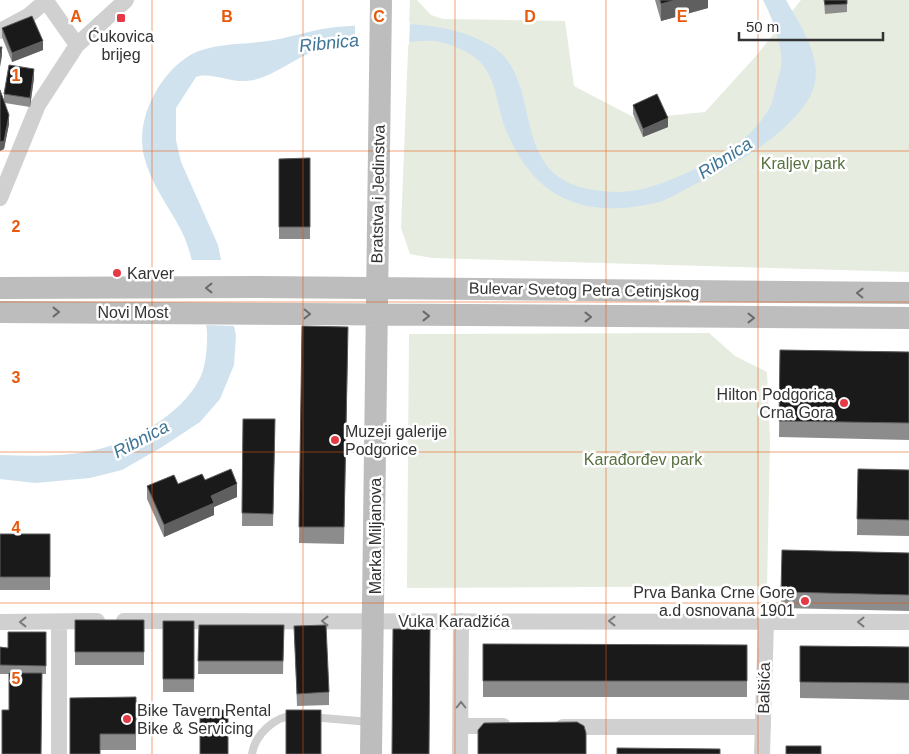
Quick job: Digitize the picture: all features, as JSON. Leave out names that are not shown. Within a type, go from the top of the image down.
[{"type":"main road","name":"Bratstva i Jedinstva","points":[[376,288],[381,0]]},
{"type":"main road","name":"Bulevar Svetog Petra Cetinjskog","points":[[258,287],[909,293]]},
{"type":"main road","name":"Novi Most","points":[[4,288],[258,287]]},
{"type":"main road","name":"Marka Miljanova","points":[[371,754],[374,620],[376,288]]},
{"type":"main road","name":"Novi Most","points":[[4,312],[258,313]]},
{"type":"main road","name":"Bulevar Svetog Petra Cetinjskog","points":[[258,313],[909,318]]},
{"type":"street","points":[[0,198],[38,106],[77,45],[126,0]]},
{"type":"street","points":[[0,31],[28,16],[47,1],[77,45]]},
{"type":"street","name":"Vuka Karadžića","points":[[0,622],[374,620],[909,622]]},
{"type":"street","points":[[460,754],[461,621]]},
{"type":"street","points":[[59,622],[59,754]]},
{"type":"street","name":"Balšića","points":[[762,754],[766,622]]},
{"type":"street","points":[[460,726],[516,727]]},
{"type":"street","points":[[544,727],[763,727]]},
{"type":"lane","points":[[252,754],[254,744],[272,722],[286,716],[372,722]]},
{"type":"green space","name":"Kraljev park","points":[[410,0],[417,0],[431,15],[443,19],[565,21],[574,86],[637,119],[705,112],[756,56],[801,0],[909,0],[909,272],[432,258],[410,254],[401,228]]},
{"type":"green space","name":"Karađorđev park","points":[[709,333],[735,356],[767,372],[770,441],[767,586],[407,588],[409,334]]},
{"type":"water","name":"Ribnica","points":[[763,0],[786,0],[807,38],[815,65],[816,79],[812,92],[804,106],[780,132],[737,162],[667,199],[633,207],[609,208],[587,206],[566,199],[548,189],[532,174],[518,154],[506,130],[494,86],[486,70],[471,55],[447,44],[427,41],[344,44],[312,52],[269,75],[254,80],[238,81],[209,76],[196,77],[176,108],[176,140],[181,162],[218,245],[236,336],[234,365],[220,399],[200,422],[122,470],[90,478],[35,483],[0,479],[0,455],[46,456],[80,453],[122,442],[137,435],[167,416],[180,405],[191,393],[201,376],[207,344],[204,309],[185,238],[148,169],[142,142],[143,127],[152,98],[169,73],[192,54],[211,47],[264,42],[336,27],[397,24],[437,27],[456,31],[493,47],[508,62],[518,81],[536,146],[547,165],[563,180],[588,189],[620,192],[639,190],[659,184],[713,160],[751,132],[761,120],[772,103],[781,70],[781,51],[770,15]]},
{"type":"pier","points":[[410,22],[409,45],[355,47],[355,24]]},
{"type":"pier","points":[[189,260],[223,260],[236,326],[203,325]]},
{"type":"building","points":[[660,0],[676,0],[661,4]]},
{"type":"building","points":[[824,0],[847,0],[847,4],[825,5]]},
{"type":"building","points":[[32,16],[43,41],[12,53],[2,28]]},
{"type":"building","points":[[9,65],[34,69],[30,98],[4,94]]},
{"type":"building","points":[[0,90],[9,115],[4,141],[0,142]]},
{"type":"building","points":[[657,94],[668,118],[643,129],[633,105]]},
{"type":"building","points":[[310,158],[310,227],[279,227],[279,159]]},
{"type":"building","points":[[302,326],[348,327],[344,527],[299,527]]},
{"type":"building","name":"Hilton Podgorica Crna Gora","points":[[780,350],[909,352],[909,423],[779,421]]},
{"type":"building","points":[[243,419],[275,419],[273,514],[242,513]]},
{"type":"building","points":[[231,469],[237,484],[211,496],[214,503],[164,525],[147,486],[174,475],[178,484],[202,474],[205,480]]},
{"type":"building","points":[[858,469],[909,470],[909,520],[857,519]]},
{"type":"building","points":[[0,534],[50,534],[50,577],[0,577]]},
{"type":"building","points":[[782,550],[909,553],[909,595],[781,592]]},
{"type":"building","points":[[75,620],[144,620],[144,652],[75,652]]},
{"type":"building","points":[[163,621],[194,621],[194,679],[163,679]]},
{"type":"building","points":[[199,625],[284,625],[283,661],[198,661]]},
{"type":"building","points":[[326,625],[329,692],[297,694],[294,626]]},
{"type":"building","points":[[393,629],[430,629],[429,754],[392,754]]},
{"type":"building","points":[[8,632],[46,632],[46,666],[0,665],[0,647],[8,648]]},
{"type":"building","points":[[483,644],[747,645],[747,681],[483,681]]},
{"type":"building","points":[[800,646],[909,647],[909,683],[800,682]]},
{"type":"building","points":[[9,673],[42,673],[41,754],[2,754],[2,710],[9,710]]},
{"type":"building","points":[[136,697],[136,734],[100,734],[100,754],[70,754],[70,698]]},
{"type":"building","points":[[200,710],[228,710],[228,754],[200,754]]},
{"type":"building","points":[[286,710],[321,710],[321,754],[286,754]]},
{"type":"building","points":[[577,722],[584,726],[586,733],[586,754],[478,754],[478,730],[484,723]]},
{"type":"building","points":[[786,746],[821,746],[821,754],[786,754]]},
{"type":"building","points":[[617,748],[720,749],[720,754],[617,754]]},
{"type":"place","name":"Ćukovica brijeg","points":[[121,18]]},
{"type":"place","name":"Karver","points":[[117,273]]},
{"type":"place","name":"Hilton Podgorica Crna Gora","points":[[844,403]]},
{"type":"place","name":"Muzeji galerije Podgorice","points":[[335,440]]},
{"type":"place","name":"Prva Banka Crne Gore a.d osnovana 1901","points":[[805,601]]},
{"type":"place","name":"Bike Tavern Rental Bike & Servicing","points":[[127,719]]}]
